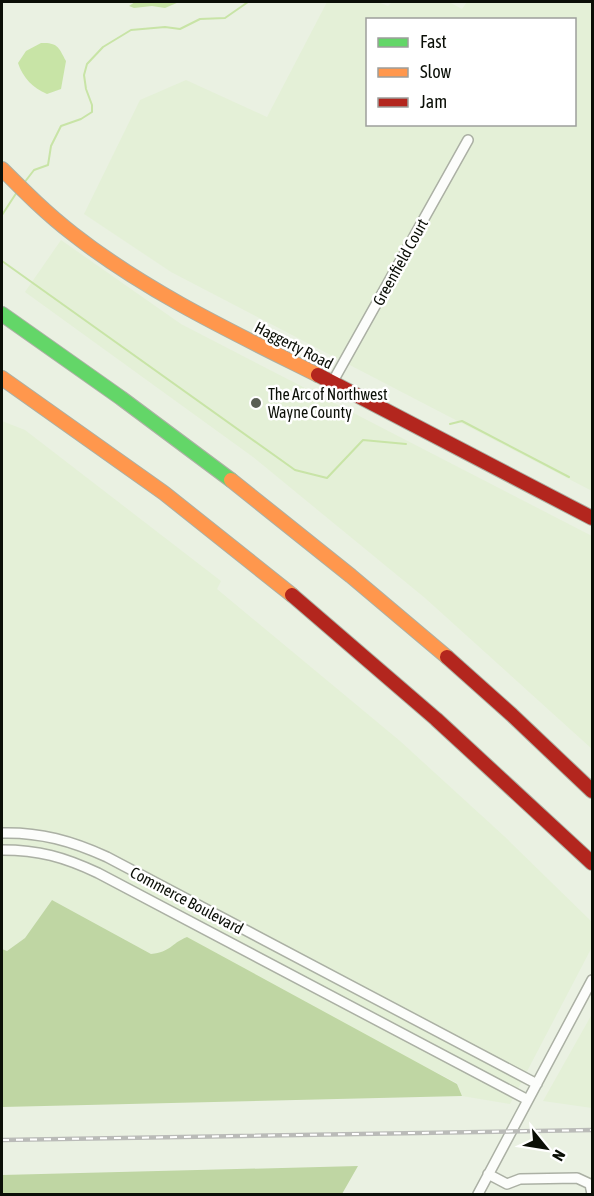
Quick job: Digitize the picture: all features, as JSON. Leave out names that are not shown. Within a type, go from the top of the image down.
[{"type":"main road","name":"Haggerty Road","points":[[2,169],[58,222],[160,292],[592,518]]},
{"type":"main road","points":[[2,314],[122,397],[292,527],[462,669],[592,790]]},
{"type":"main road","points":[[2,378],[162,492],[277,582],[413,697],[592,863]]},
{"type":"street","name":"Greenfield Court","points":[[332,382],[468,140]]},
{"type":"street","name":"Commerce Boulevard","points":[[2,833],[51,836],[88,849],[537,1084]]},
{"type":"street","name":"Commerce Boulevard","points":[[2,850],[56,855],[111,880],[528,1100]]},
{"type":"street","name":"Commerce Boulevard","points":[[111,880],[119,864]]},
{"type":"street","name":"Commerce Boulevard","points":[[248,951],[256,936]]},
{"type":"street","points":[[478,1194],[592,980]]},
{"type":"street","points":[[346,1003],[355,988]]},
{"type":"street","points":[[436,1051],[444,1035]]},
{"type":"street","points":[[488,1174],[507,1184],[520,1179],[582,1179],[590,1184],[592,1194]]},
{"type":"shaded area","points":[[135,2],[179,2],[165,8],[129,6]]},
{"type":"shaded area","points":[[327,2],[378,2],[388,6],[392,2],[449,2],[462,9],[467,2],[592,2],[592,491],[171,272],[84,214],[140,100],[186,80],[267,117]]},
{"type":"shaded area","points":[[41,43],[55,45],[66,61],[61,89],[47,94],[29,82],[18,63],[26,51]]},
{"type":"shaded area","points":[[61,240],[181,324],[592,536],[592,749],[425,598],[253,457],[25,292]]},
{"type":"shaded area","points":[[2,421],[25,430],[221,581],[217,589],[400,741],[504,836],[592,922],[592,947],[510,1104],[462,1096],[457,1083],[179,941],[165,952],[151,954],[52,900],[25,938],[7,951],[2,949]]},
{"type":"shaded area","points":[[52,900],[151,954],[167,950],[187,937],[457,1084],[462,1096],[2,1107],[2,949],[7,951],[25,938]]},
{"type":"shaded area","points":[[592,1014],[592,1108],[543,1101]]},
{"type":"shaded area","points":[[358,1166],[342,1194],[2,1194],[2,1175]]},
{"type":"waterway","points":[[24,183],[34,170],[48,165],[51,146],[61,126],[81,119],[92,112],[84,75],[87,64],[103,47],[131,30],[165,27],[180,29],[200,19],[225,18],[248,2]]},
{"type":"waterway","points":[[2,215],[17,192]]},
{"type":"waterway","points":[[2,261],[295,470],[327,478],[363,440],[406,444]]},
{"type":"waterway","points":[[450,424],[462,421],[569,477]]},
{"type":"railway","points":[[2,1140],[592,1130]]},
{"type":"traffic: fast","points":[[2,314],[121,398],[231,480]]},
{"type":"traffic: slow","points":[[2,169],[63,226],[131,275],[192,310],[318,375]]},
{"type":"traffic: slow","points":[[2,378],[164,493],[292,595]]},
{"type":"traffic: slow","points":[[231,480],[351,576],[447,657]]},
{"type":"traffic: jam","points":[[318,375],[592,518]]},
{"type":"traffic: jam","points":[[292,595],[436,719],[592,863]]},
{"type":"traffic: jam","points":[[447,657],[592,791]]},
{"type":"place","name":"The Arc of Northwest Wayne County","points":[[256,403]]}]
